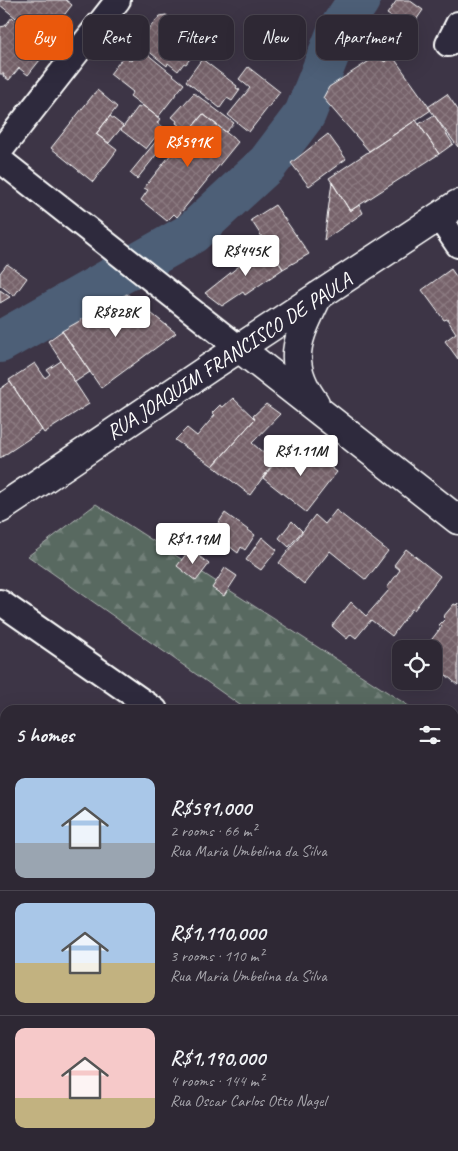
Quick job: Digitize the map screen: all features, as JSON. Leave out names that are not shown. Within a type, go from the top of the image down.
[{"type":"main road","name":"RUA JOAQUIM FRANCISCO DE PAULA","points":[[0,509],[239,348],[448,211]]},
{"type":"main road","points":[[318,296],[298,339],[296,354],[298,371],[305,390],[322,413]]},
{"type":"main road","points":[[239,348],[458,520]]},
{"type":"street","points":[[0,151],[118,0]]},
{"type":"street","points":[[0,160],[239,348]]},
{"type":"street","points":[[448,211],[458,245]]},
{"type":"street","points":[[0,602],[148,705]]},
{"type":"green space","points":[[96,504],[407,705],[240,705],[28,556]]},
{"type":"building","points":[[0,0],[66,0],[72,5],[64,15],[15,15],[15,17],[0,5]]},
{"type":"building","points":[[397,0],[409,0],[423,10],[418,17],[418,15],[387,14]]},
{"type":"building","points":[[12,17],[15,20],[15,60],[40,60],[28,75],[19,68],[9,80],[3,76],[4,74],[0,74],[0,27],[5,26]]},
{"type":"building","points":[[159,17],[159,60],[149,52],[149,29]]},
{"type":"building","points":[[149,56],[184,84],[158,117],[130,96],[133,92],[110,74],[121,60],[149,60]]},
{"type":"building","points":[[160,60],[189,60],[178,71],[168,63],[167,66]]},
{"type":"building","points":[[201,60],[203,60],[240,90],[232,101],[227,98],[220,108],[186,81]]},
{"type":"building","points":[[371,60],[382,60],[385,62],[386,60],[395,60],[431,110],[369,151],[323,98],[329,87]]},
{"type":"building","points":[[248,67],[280,92],[249,132],[228,115],[250,88],[239,79]]},
{"type":"building","points":[[97,90],[117,107],[96,134],[117,150],[93,182],[51,148]]},
{"type":"building","points":[[194,93],[234,123],[226,132],[203,114],[188,132],[176,123],[177,121],[172,117]]},
{"type":"building","points":[[447,94],[458,110],[458,147],[428,107]]},
{"type":"building","points":[[142,105],[160,119],[157,123],[163,127],[146,149],[121,130],[138,107],[140,108]]},
{"type":"building","points":[[203,114],[238,142],[177,217],[174,214],[167,221],[141,200],[148,190],[144,188]]},
{"type":"building","points":[[434,115],[453,144],[439,154],[419,124]]},
{"type":"building","points":[[110,116],[123,126],[109,143],[96,134]]},
{"type":"building","points":[[416,120],[439,154],[350,211],[329,178]]},
{"type":"building","points":[[328,134],[346,159],[309,186],[291,163]]},
{"type":"building","points":[[157,140],[164,145],[137,179],[130,173]]},
{"type":"building","points":[[332,182],[350,211],[359,205],[363,213],[324,240]]},
{"type":"building","points":[[275,205],[309,254],[283,269],[251,220]]},
{"type":"building","points":[[267,244],[283,269],[245,295],[243,292],[222,306],[205,293]]},
{"type":"building","points":[[7,264],[27,278],[14,296],[0,285],[0,273]]},
{"type":"building","points":[[451,269],[458,279],[458,359],[445,341],[456,333],[447,319],[444,320],[422,290]]},
{"type":"building","points":[[0,290],[10,297],[0,303]]},
{"type":"building","points":[[127,294],[176,333],[101,388],[62,331]]},
{"type":"building","points":[[62,331],[90,372],[75,382],[48,341]]},
{"type":"building","points":[[61,361],[89,404],[44,433],[9,380],[35,363],[45,378],[50,374],[47,370]]},
{"type":"building","points":[[10,382],[42,430],[0,458],[0,389]]},
{"type":"building","points":[[233,398],[255,419],[213,466],[175,440],[187,428],[197,436],[215,415],[212,413],[220,405],[223,407]]},
{"type":"building","points":[[266,404],[280,414],[252,443],[274,462],[250,495],[213,466],[255,419],[253,416]]},
{"type":"building","points":[[303,446],[337,472],[306,512],[263,478],[282,453],[292,461]]},
{"type":"building","points":[[336,510],[388,551],[366,580],[330,551],[304,584],[279,563],[315,515],[325,524]]},
{"type":"building","points":[[225,513],[255,535],[245,550],[241,547],[238,553],[212,533]]},
{"type":"building","points":[[292,521],[302,531],[289,547],[279,538]]},
{"type":"building","points":[[262,537],[277,550],[261,570],[246,560]]},
{"type":"building","points":[[190,549],[209,564],[196,581],[177,566]]},
{"type":"building","points":[[406,549],[440,576],[392,636],[371,620],[356,638],[351,634],[347,639],[332,626],[351,602],[366,616],[389,590],[387,588],[400,570],[394,565]]},
{"type":"building","points":[[225,568],[237,576],[224,596],[212,588]]},
{"type":"building","points":[[458,603],[458,685],[442,672],[442,640],[431,640],[442,626],[439,625],[445,619],[443,617],[454,604]]},
{"type":"waterway","points":[[0,342],[192,233],[268,163],[305,114],[338,31],[359,0]]}]
